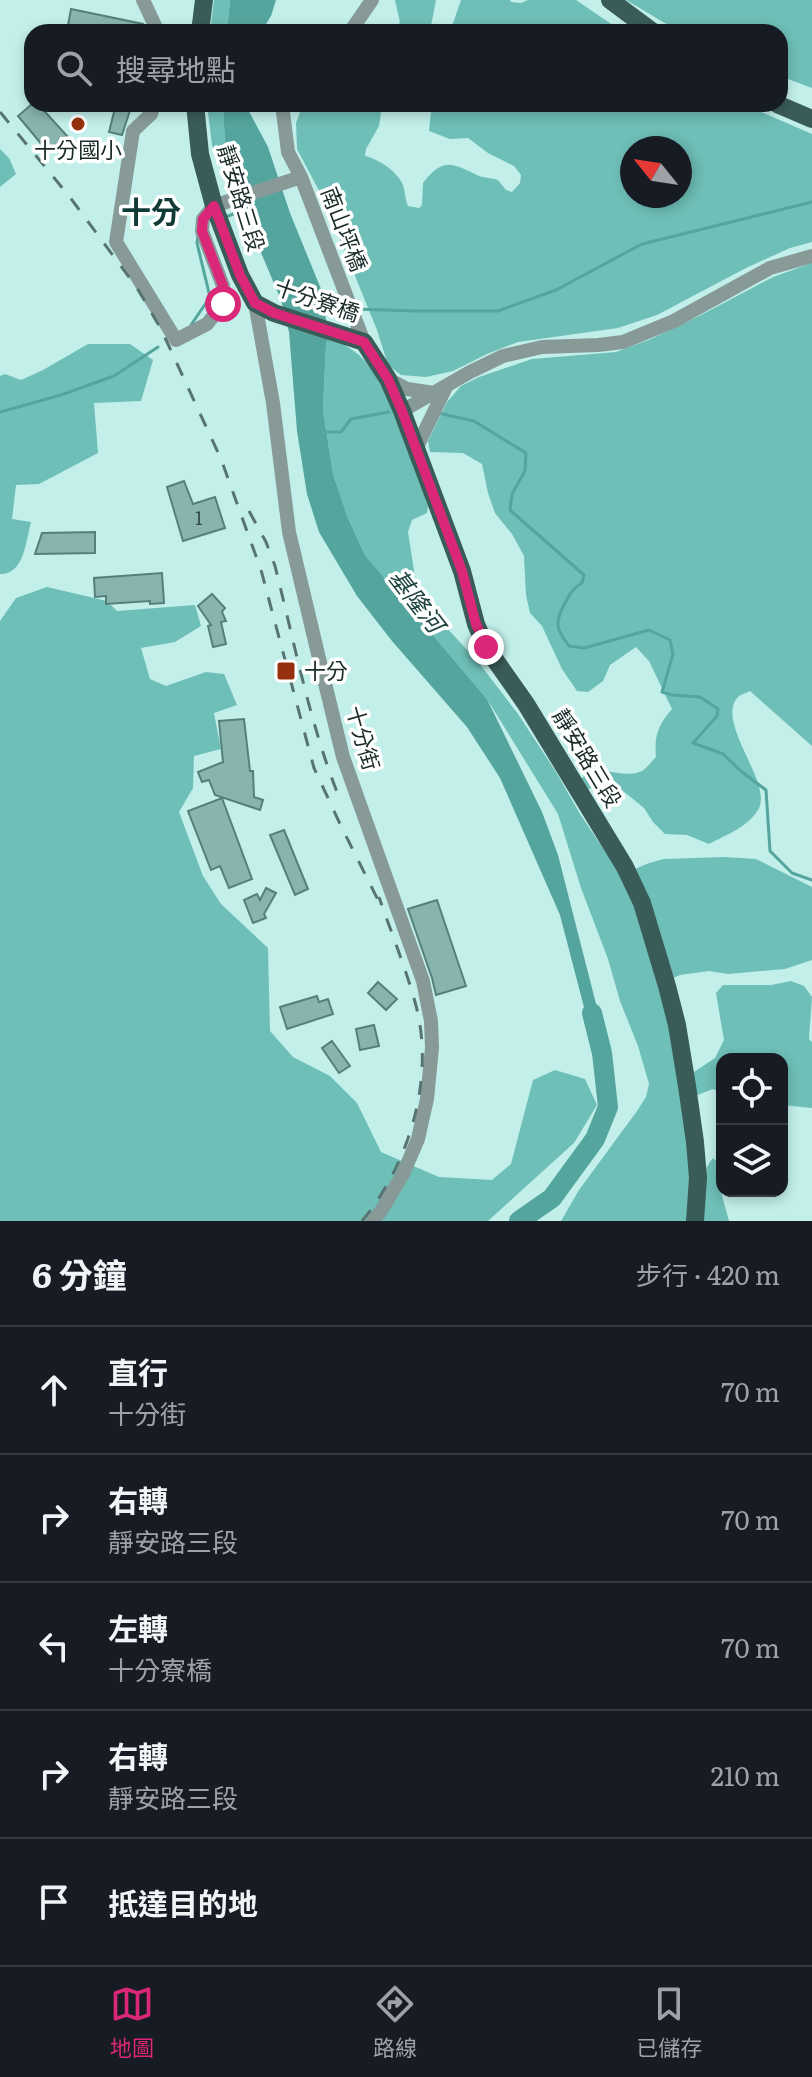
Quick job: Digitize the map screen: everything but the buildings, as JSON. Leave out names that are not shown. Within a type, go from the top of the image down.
[{"type":"main road","points":[[201,24],[204,0]]},
{"type":"main road","points":[[610,0],[642,24]]},
{"type":"main road","points":[[788,109],[812,119]]},
{"type":"main road","name":"靜安路三段","points":[[196,112],[200,154],[214,206],[240,275],[255,303]]},
{"type":"main road","name":"十分寮橋","points":[[255,303],[274,313],[364,342]]},
{"type":"main road","name":"靜安路三段","points":[[364,342],[388,379],[402,411],[462,571],[476,624],[486,647],[526,704],[625,867],[642,903],[667,986],[687,1086],[698,1178],[695,1221]]},
{"type":"street","points":[[143,0],[154,24]]},
{"type":"street","points":[[356,24],[372,0]]},
{"type":"street","points":[[152,112],[133,131],[116,242],[176,340],[207,324],[223,304],[223,286],[202,231],[203,219],[214,206],[301,177]]},
{"type":"street","name":"南山坪橋","points":[[283,112],[288,152],[301,177],[364,342]]},
{"type":"street","points":[[402,411],[503,356],[542,347],[623,342],[674,321],[770,268],[812,256]]},
{"type":"street","name":"十分街","points":[[255,303],[273,403],[289,532],[343,757],[423,981],[431,1021],[427,1099],[418,1139],[403,1174],[373,1221]]},
{"type":"street","points":[[388,379],[407,389],[440,390]]},
{"type":"street","points":[[416,449],[440,390]]},
{"type":"shaded area","points":[[214,0],[230,0],[228,24],[211,24]]},
{"type":"shaded area","points":[[230,0],[276,0],[266,24],[228,24]]},
{"type":"shaded area","points":[[395,0],[436,0],[431,24],[400,22]]},
{"type":"shaded area","points":[[461,0],[510,0],[521,3],[528,0],[576,0],[611,24],[453,24]]},
{"type":"shaded area","points":[[626,0],[812,0],[812,88],[788,79],[788,24],[666,24]]},
{"type":"shaded area","points":[[208,112],[223,112],[225,145],[220,154],[216,154]]},
{"type":"shaded area","points":[[223,112],[249,112],[268,147],[290,213],[323,294],[328,338],[323,410],[333,474],[348,518],[365,555],[487,699],[542,812],[558,855],[605,1039],[592,1038],[560,915],[500,778],[467,727],[357,596],[319,532],[307,494],[297,431],[289,332],[281,300],[246,217],[225,145]]},
{"type":"shaded area","points":[[300,112],[380,112],[379,126],[365,156],[392,171],[403,185],[408,206],[419,208],[422,205],[423,183],[443,166],[455,166],[498,180],[512,192],[520,183],[521,175],[514,166],[488,153],[468,138],[450,139],[429,131],[431,112],[761,112],[812,134],[812,242],[790,248],[746,268],[657,315],[618,328],[518,342],[453,371],[426,377],[401,375],[388,365],[325,202],[297,149],[296,123]]},
{"type":"shaded area","points":[[0,149],[9,158],[16,174],[0,187]]},
{"type":"shaded area","points":[[812,263],[812,746],[750,691],[739,696],[733,707],[733,720],[758,782],[761,796],[759,808],[744,825],[709,844],[687,835],[665,834],[644,808],[612,782],[601,783],[585,791],[580,780],[588,774],[603,771],[626,774],[646,768],[656,757],[658,731],[672,709],[649,661],[636,647],[610,665],[603,681],[588,692],[577,691],[562,669],[542,626],[530,613],[524,556],[495,513],[482,464],[463,453],[430,452],[428,441],[447,402],[461,386],[479,377],[532,359],[616,352],[651,339],[773,277]]},
{"type":"shaded area","points":[[328,338],[350,348],[369,364],[396,408],[406,433],[428,506],[427,513],[412,520],[408,532],[415,577],[424,603],[479,663],[518,714],[621,875],[664,859],[756,859],[812,887],[812,960],[785,969],[680,975],[660,984],[671,1026],[693,1183],[690,1221],[561,1221],[579,1190],[646,1097],[649,1084],[558,814],[487,699],[365,555],[348,518],[333,474],[323,410]]},
{"type":"shaded area","points":[[88,344],[130,344],[153,360],[141,401],[94,403],[98,453],[39,484],[16,485],[12,519],[31,522],[19,563],[8,573],[0,574],[0,376],[5,374],[21,380]]},
{"type":"shaded area","points":[[47,587],[107,601],[117,611],[195,605],[201,626],[175,642],[141,648],[150,679],[166,686],[206,672],[224,674],[237,705],[214,713],[221,749],[194,756],[193,788],[179,812],[203,876],[221,904],[268,948],[270,1031],[293,1057],[330,1076],[357,1103],[381,1152],[439,1177],[492,1180],[511,1164],[533,1080],[555,1070],[585,1079],[597,1105],[574,1143],[488,1221],[0,1221],[0,621],[16,598]]},
{"type":"shaded area","points":[[791,981],[804,986],[812,997],[809,1039],[812,1042],[812,1108],[788,1106],[788,1053],[718,1053],[724,1040],[716,993],[723,985],[771,985]]},
{"type":"shaded area","points":[[715,1058],[716,1090],[695,1096],[694,1072]]},
{"type":"shaded area","points":[[713,1158],[716,1161],[716,1197],[722,1197],[729,1221],[702,1221],[704,1179]]},
{"type":"waterway","points":[[356,309],[498,311],[556,290],[642,244],[812,202]]},
{"type":"waterway","points":[[228,216],[247,209]]},
{"type":"waterway","points":[[191,325],[210,297],[198,236]]},
{"type":"waterway","points":[[324,308],[344,309]]},
{"type":"waterway","points":[[0,412],[114,376],[158,347]]},
{"type":"waterway","points":[[323,432],[341,432],[351,419],[389,412]]},
{"type":"waterway","points":[[438,413],[474,421],[526,453],[525,471],[512,494],[510,510],[584,575],[582,583],[570,594],[559,616],[559,630],[569,646],[584,648],[649,630],[670,640],[673,654],[662,692],[700,697],[718,709],[717,716],[693,743],[723,754],[766,790],[770,851],[792,873],[812,880]]},
{"type":"waterway","name":"基隆河","points":[[519,1221],[552,1198],[595,1139],[608,1107],[602,1053],[592,1013]]},
{"type":"railway","points":[[0,112],[69,196],[137,288],[161,329],[221,459],[261,570],[314,768],[382,908]]},
{"type":"railway","points":[[249,511],[275,566],[311,712],[339,797]]},
{"type":"railway","points":[[362,1221],[379,1198],[405,1146],[420,1089],[422,1059],[421,1030],[415,1002],[379,897]]},
{"type":"place","name":"十分國小","points":[[78,124]]},
{"type":"place","name":"十分","points":[[286,671]]},
{"type":"district","name":"十分","points":[[151,213]]},
{"type":"route","points":[[223,304],[223,286],[202,231],[203,219],[214,206],[240,275],[255,303],[274,313],[364,342],[388,379],[462,571],[476,624],[486,647]]}]
